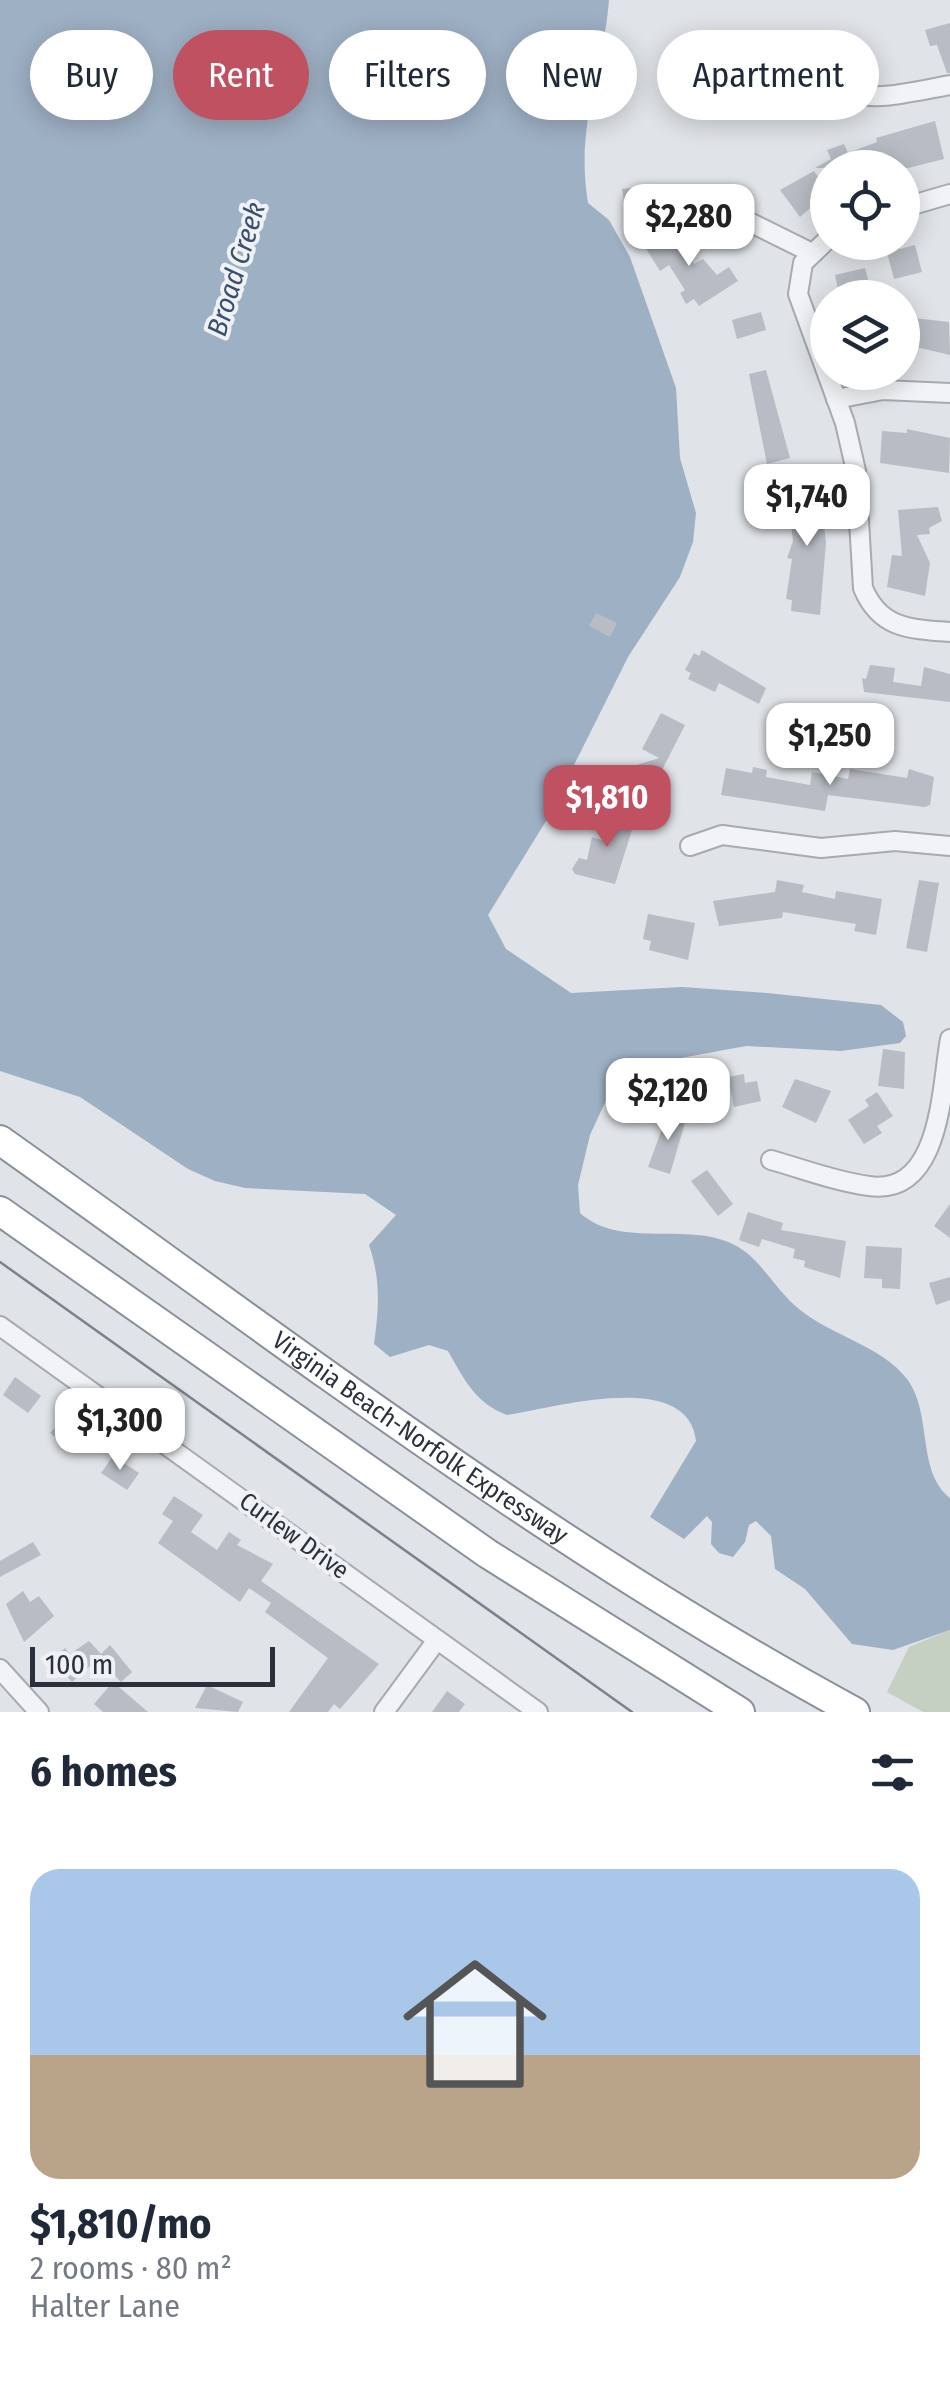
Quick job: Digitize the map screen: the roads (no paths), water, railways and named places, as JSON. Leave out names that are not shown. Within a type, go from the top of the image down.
[{"type":"highway","name":"Virginia Beach-Norfolk Expressway","points":[[0,1140],[484,1483],[730,1641],[855,1712]]},
{"type":"highway","points":[[0,1211],[488,1554],[740,1712]]},
{"type":"street","points":[[879,99],[950,85]]},
{"type":"street","points":[[920,203],[950,194]]},
{"type":"street","points":[[725,210],[810,252],[803,263],[798,294],[836,400],[856,471],[862,576],[870,604],[880,617],[903,628],[950,632]]},
{"type":"street","points":[[836,400],[884,390],[950,393]]},
{"type":"street","points":[[690,846],[722,834],[820,848],[895,841],[950,846]]},
{"type":"street","points":[[771,1160],[871,1187],[900,1181],[912,1173],[930,1149],[950,1040]]},
{"type":"street","name":"Curlew Drive","points":[[0,1326],[538,1712]]},
{"type":"street","points":[[384,1712],[437,1640]]},
{"type":"street","points":[[0,1669],[39,1712]]},
{"type":"water","name":"Broad Creek","points":[[0,0],[609,0],[605,30],[506,30],[506,120],[588,120],[588,203],[609,220],[630,257],[676,388],[680,458],[696,513],[693,542],[680,577],[628,657],[546,821],[488,915],[506,949],[571,993],[682,987],[767,993],[881,1005],[903,1022],[906,1036],[900,1043],[841,1051],[746,1046],[632,1067],[614,1083],[590,1135],[578,1185],[580,1213],[598,1225],[618,1231],[708,1236],[728,1242],[754,1259],[799,1309],[884,1358],[907,1379],[920,1409],[933,1473],[950,1498],[950,1630],[893,1650],[852,1644],[805,1589],[775,1569],[771,1536],[756,1521],[749,1525],[745,1542],[733,1557],[719,1553],[711,1544],[712,1522],[707,1516],[684,1539],[650,1517],[696,1441],[688,1419],[670,1405],[616,1398],[507,1415],[478,1397],[448,1351],[429,1345],[390,1357],[374,1344],[378,1294],[369,1245],[396,1215],[365,1194],[245,1188],[215,1181],[188,1169],[80,1097],[0,1071]]},
{"type":"tram line","points":[[0,1262],[632,1712]]}]
